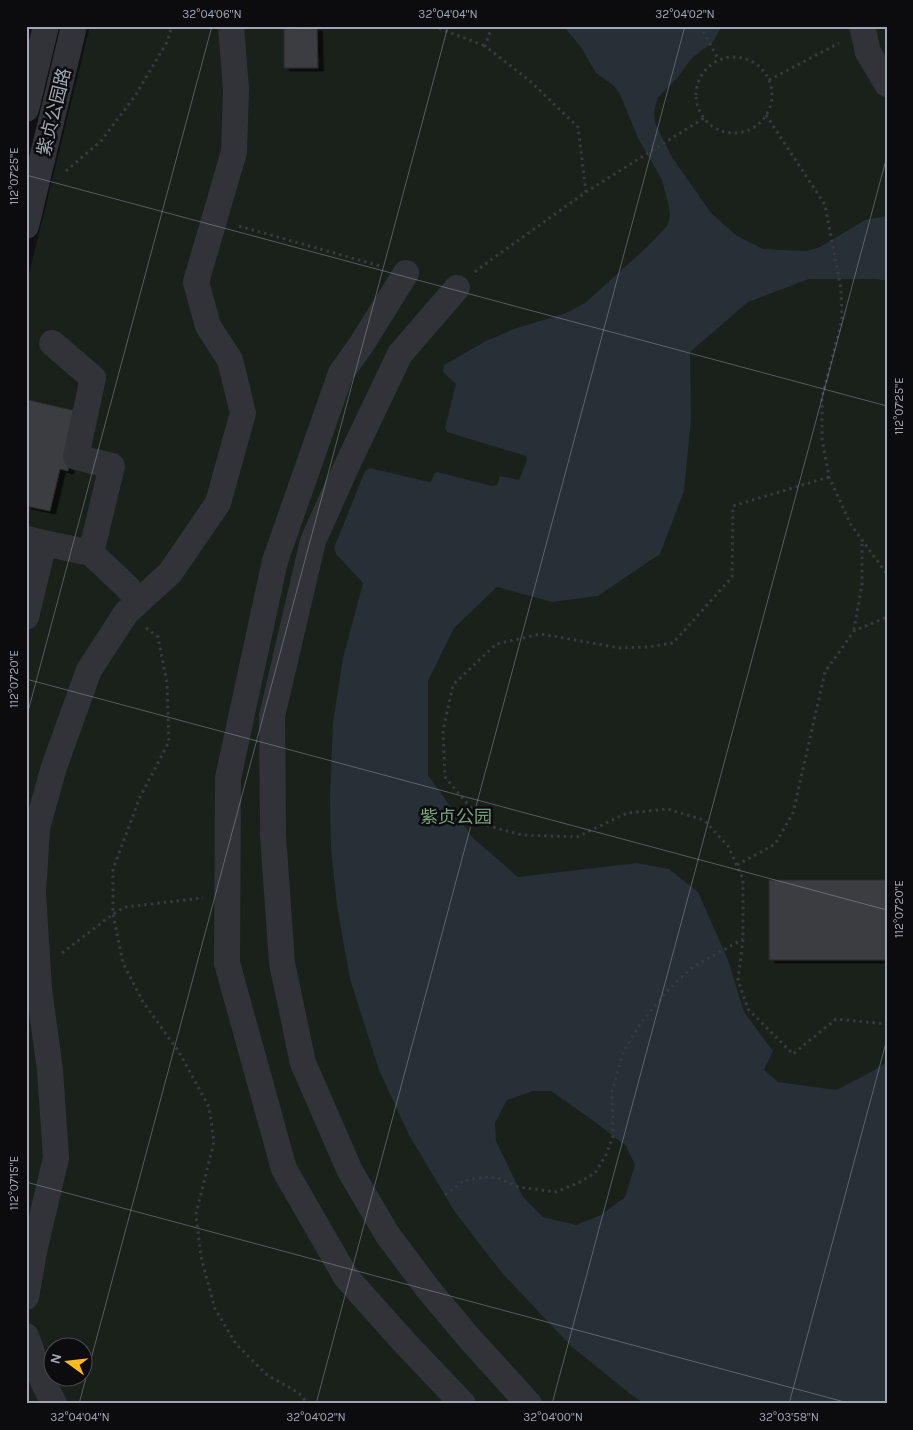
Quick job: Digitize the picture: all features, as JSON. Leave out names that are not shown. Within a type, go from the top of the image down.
[{"type":"street","name":"紫贞公园路","points":[[26,109],[46,26]]},
{"type":"street","name":"紫贞公园路","points":[[26,226],[74,26]]},
{"type":"street","points":[[26,1297],[35,1247],[56,1158],[50,1070],[38,972],[32,893],[37,828],[54,766],[89,670],[132,607],[170,572],[218,504],[243,413],[230,360],[208,326],[196,282],[234,152],[236,89],[231,26]]},
{"type":"street","points":[[862,29],[868,52],[887,84]]},
{"type":"street","points":[[406,273],[361,345],[340,373],[275,562],[228,778],[227,963],[284,1169],[346,1277],[463,1404]]},
{"type":"street","points":[[457,288],[400,354],[313,541],[272,716],[273,835],[282,963],[303,1063],[350,1171],[387,1234],[428,1289],[529,1404]]},
{"type":"street","points":[[52,343],[93,378],[76,458],[112,466],[91,553]]},
{"type":"street","points":[[26,616],[35,541],[91,553],[127,587],[132,607]]},
{"type":"street","points":[[26,1336],[41,1377],[54,1404]]},
{"type":"path","points":[[64,172],[101,142],[135,96],[167,42],[172,26]]},
{"type":"path","points":[[433,26],[485,46],[530,80],[578,127],[586,192]]},
{"type":"path","points":[[485,46],[492,26]]},
{"type":"path","points":[[700,26],[719,60]]},
{"type":"path","points":[[769,80],[862,29]]},
{"type":"path","points":[[727,57],[740,57],[752,61],[762,69],[769,80],[772,92],[771,104],[766,115],[758,124],[748,130],[736,133],[724,132],[704,118],[698,106],[696,94],[698,81],[705,70],[727,57]]},
{"type":"path","points":[[766,115],[825,205],[841,289],[842,319],[822,397],[822,439],[829,477],[851,525],[887,574]]},
{"type":"path","points":[[457,288],[488,261],[586,192],[704,118]]},
{"type":"path","points":[[215,219],[406,273]]},
{"type":"path","points":[[829,477],[733,506],[732,577],[673,642],[647,648],[620,648],[541,634],[496,644],[453,685],[443,731],[445,777],[485,825],[522,835],[577,837],[627,813],[668,810],[704,820],[728,846],[743,879],[743,939],[738,980],[748,1009],[793,1054],[836,1019],[887,1024]]},
{"type":"path","points":[[737,866],[775,844],[793,813],[825,672],[854,631],[862,584],[862,541]]},
{"type":"path","points":[[132,607],[158,637],[167,683],[169,742],[140,797],[113,869],[113,914],[123,963],[144,1002],[179,1052],[210,1107],[214,1142],[196,1214],[201,1257],[215,1309],[236,1344],[266,1375],[299,1393],[308,1404]]},
{"type":"path","points":[[854,631],[887,616]]},
{"type":"path","points":[[38,972],[113,914],[125,907],[167,901],[228,896]]},
{"type":"path","points":[[445,1195],[463,1181],[484,1177],[498,1178],[518,1187],[556,1192],[578,1183],[595,1173],[606,1155],[613,1136],[612,1092],[623,1052],[641,1023],[667,991],[693,967],[743,939]]},
{"type":"green space","name":"紫贞公园","points":[[90,26],[887,26],[887,1404],[26,1404],[26,286]]},
{"type":"shaded area","points":[[563,26],[722,26],[713,42],[692,58],[678,77],[658,97],[654,112],[655,123],[672,157],[711,213],[737,236],[763,249],[806,251],[820,247],[865,220],[887,216],[887,281],[877,279],[809,279],[748,302],[690,352],[691,419],[684,491],[660,554],[598,596],[552,602],[497,587],[454,628],[428,681],[428,775],[473,838],[518,877],[637,863],[669,869],[698,892],[728,960],[744,1012],[773,1051],[764,1070],[778,1082],[836,1090],[887,1062],[887,1404],[645,1404],[629,1393],[571,1346],[502,1273],[455,1212],[409,1135],[379,1070],[350,979],[337,906],[331,848],[330,797],[333,723],[343,658],[363,583],[336,554],[334,548],[365,471],[370,468],[429,482],[431,482],[434,474],[437,472],[492,486],[497,485],[500,476],[519,480],[527,460],[526,456],[447,432],[445,428],[456,384],[443,372],[444,365],[484,342],[514,329],[566,313],[585,303],[647,247],[667,226],[670,217],[662,180],[638,138],[620,94],[614,86],[596,73],[581,47]],"holes":[[[533,1091],[551,1091],[626,1146],[635,1165],[625,1197],[601,1215],[576,1225],[543,1217],[523,1197],[496,1141],[495,1123],[507,1100]]]},
{"type":"building","points":[[317,28],[318,68],[284,68],[284,29]]},
{"type":"building","points":[[28,400],[81,412],[68,471],[60,469],[50,511],[26,506]]},
{"type":"building","points":[[769,880],[887,880],[887,960],[769,960]]}]
